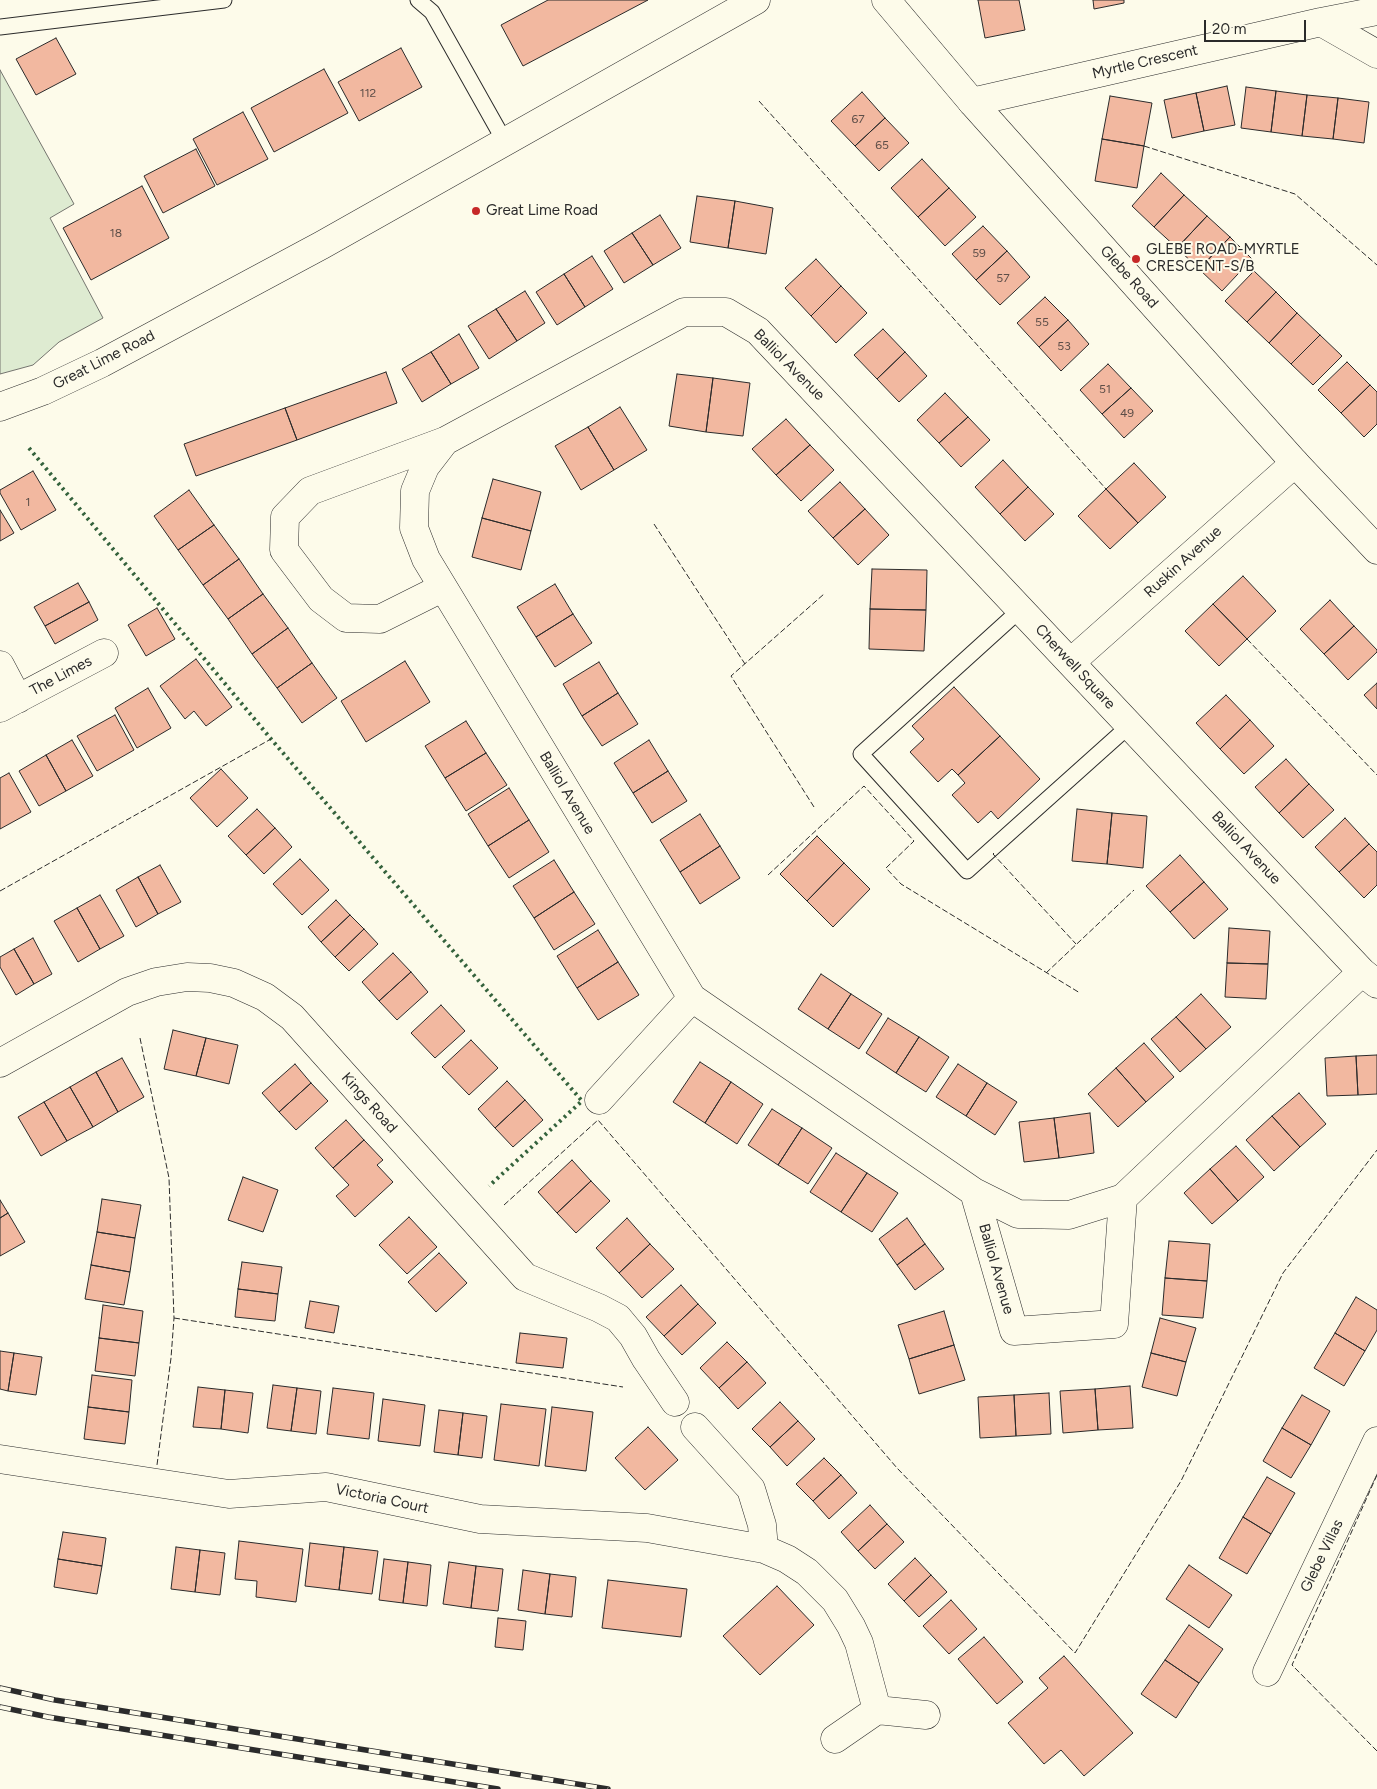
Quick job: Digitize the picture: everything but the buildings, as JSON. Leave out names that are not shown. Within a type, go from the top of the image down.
[{"type":"street","name":"Great Lime Road","points":[[0,407],[43,391],[102,362],[322,245],[756,0]]},
{"type":"street","name":"Glebe Road","points":[[886,0],[972,102],[1295,463],[1377,550]]},
{"type":"street","name":"Myrtle Crescent","points":[[972,102],[1321,22],[1377,11]]},
{"type":"street","points":[[1321,22],[1377,54]]},
{"type":"street","name":"Balliol Avenue","points":[[442,588],[380,619],[346,618],[321,599],[284,550],[286,517],[310,491],[445,441],[684,312],[726,312],[758,330],[1021,609]]},
{"type":"street","name":"Balliol Avenue","points":[[445,441],[425,467],[415,491],[414,528],[426,560],[692,998],[974,1192],[1018,1214],[1068,1215],[1123,1198],[1370,978],[1130,725]]},
{"type":"street","name":"Ruskin Avenue","points":[[1071,662],[1295,463]]},
{"type":"street","name":"Cherwell Square","points":[[1021,609],[1130,725]]},
{"type":"street","name":"The Limes","points":[[0,665],[9,704],[104,653]]},
{"type":"street","name":"Kings Road","points":[[0,1062],[128,992],[156,982],[187,977],[210,978],[234,983],[265,997],[292,1017],[524,1277],[599,1308],[618,1318],[633,1336],[675,1402]]},
{"type":"street","points":[[599,1100],[692,998]]},
{"type":"street","name":"Balliol Avenue","points":[[974,1192],[1014,1331],[1114,1324],[1123,1198]]},
{"type":"street","points":[[695,1427],[751,1489],[762,1524],[764,1549]]},
{"type":"street","name":"Glebe Villas","points":[[1266,1672],[1377,1441]]},
{"type":"street","name":"Victoria Court","points":[[0,1459],[229,1494],[326,1487],[480,1519],[647,1528],[764,1549],[787,1559],[807,1572],[835,1600],[859,1643],[877,1710]]},
{"type":"street","points":[[835,1739],[877,1710],[926,1715]]},
{"type":"lane","points":[[0,28],[224,0]]},
{"type":"lane","points":[[418,0],[432,12],[505,142]]},
{"type":"lane","points":[[1021,609],[861,754],[968,871],[1130,725]]},
{"type":"green space","points":[[0,70],[74,204],[50,218],[103,318],[59,342],[33,365],[0,374]]},
{"type":"railway","points":[[0,1688],[55,1700],[608,1789]]},
{"type":"railway","points":[[0,1707],[48,1717],[498,1789]]},
{"type":"hedge","points":[[29,448],[271,739],[582,1101],[489,1186]]},
{"type":"fence","points":[[759,101],[1106,489]]},
{"type":"fence","points":[[1144,146],[1295,194],[1377,265]]},
{"type":"fence","points":[[654,524],[745,664]]},
{"type":"fence","points":[[814,807],[731,676],[824,594]]},
{"type":"fence","points":[[1247,639],[1377,775]]},
{"type":"fence","points":[[0,891],[271,739]]},
{"type":"fence","points":[[768,875],[864,786],[914,841],[886,868],[901,884],[1080,993]]},
{"type":"fence","points":[[994,853],[1076,944]]},
{"type":"fence","points":[[1046,973],[1134,890]]},
{"type":"fence","points":[[140,1038],[169,1178],[174,1318],[171,1358],[157,1465]]},
{"type":"fence","points":[[504,1205],[598,1120],[897,1468],[1075,1653],[1181,1481],[1283,1273],[1377,1150]]},
{"type":"fence","points":[[174,1318],[623,1387]]},
{"type":"fence","points":[[1377,1475],[1292,1665],[1377,1751]]},
{"type":"place","name":"Great Lime Road","points":[[476,211]]},
{"type":"place","name":"GLEBE ROAD-MYRTLE CRESCENT-S/B","points":[[1136,259]]}]
